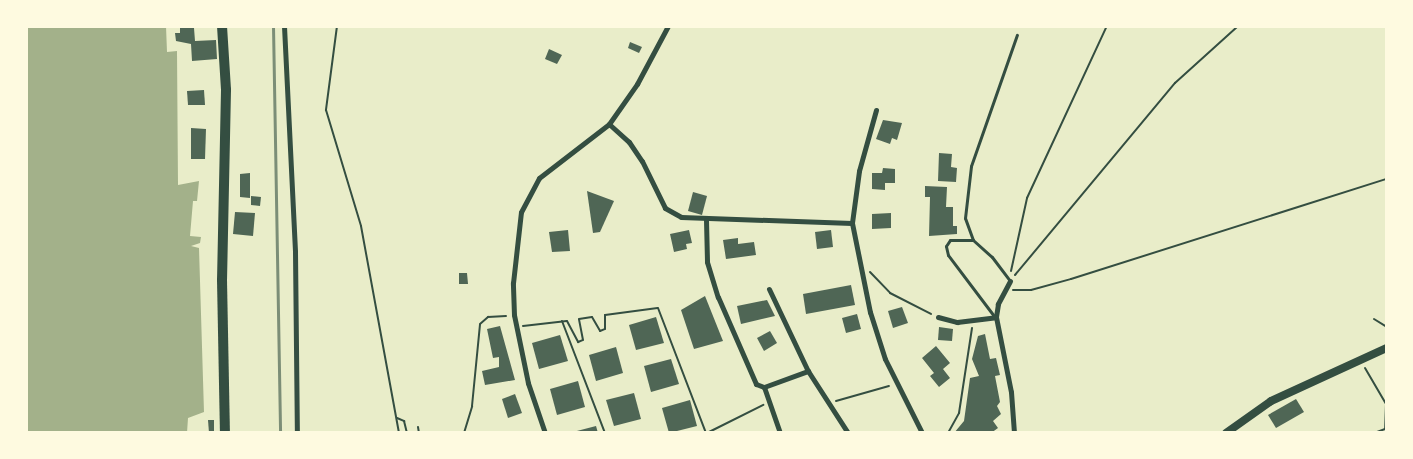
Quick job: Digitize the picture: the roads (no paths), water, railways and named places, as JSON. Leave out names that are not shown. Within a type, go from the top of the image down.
[{"type":"main road","points":[[222,26],[226,90],[222,280],[225,433]]},
{"type":"street","points":[[284,26],[295,252],[297,433]]},
{"type":"street","points":[[545,433],[528,383],[516,327],[513,283],[525,200],[548,170],[609,124],[642,76],[668,26]]},
{"type":"street","points":[[876,110],[859,170],[852,223],[870,312],[896,384],[922,433]]},
{"type":"street","points":[[609,124],[629,142],[642,161],[665,208],[681,217],[706,220],[852,223]]},
{"type":"street","points":[[706,220],[707,262],[718,297],[756,384],[764,387],[808,371]]},
{"type":"street","points":[[1010,281],[1005,289],[996,317],[1011,392],[1014,433]]},
{"type":"street","points":[[769,289],[808,371],[848,433]]},
{"type":"street","points":[[938,317],[957,322],[979,321],[996,317]]},
{"type":"street","points":[[1226,433],[1270,401],[1387,348]]},
{"type":"street","points":[[764,387],[780,433]]},
{"type":"lane","points":[[1010,281],[992,257],[973,240],[965,218],[971,166],[1017,35]]},
{"type":"lane","points":[[973,240],[950,240],[946,246],[948,255],[988,312],[996,317]]},
{"type":"railway","points":[[273,26],[280,433]]}]
